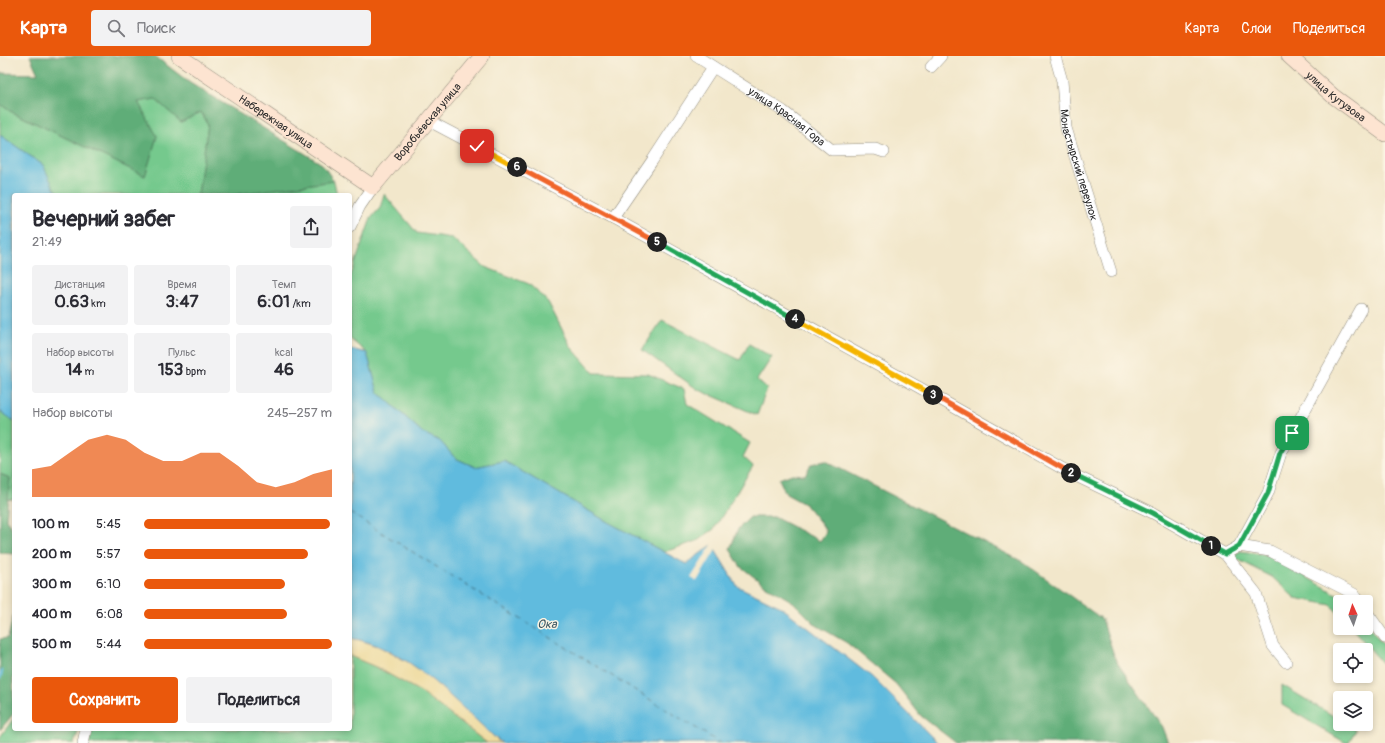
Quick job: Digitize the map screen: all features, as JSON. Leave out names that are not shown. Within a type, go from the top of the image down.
[{"type":"street","name":"Набережная улица","points":[[179,56],[372,187]]},
{"type":"street","name":"Воробьёвская улица","points":[[372,187],[429,121],[482,56]]},
{"type":"street","name":"улица Красная Гора","points":[[696,56],[783,111],[832,150],[874,149],[884,152]]},
{"type":"street","points":[[931,67],[941,56]]},
{"type":"street","name":"Монастырский переулок","points":[[1055,56],[1062,80],[1066,128],[1111,272]]},
{"type":"street","name":"улица Кутузова","points":[[1288,56],[1333,96],[1385,134]]},
{"type":"street","points":[[613,218],[713,67]]},
{"type":"street","points":[[429,121],[613,218],[1072,474],[1153,513],[1225,554],[1256,593],[1273,646],[1286,662]]},
{"type":"street","points":[[352,223],[372,187]]},
{"type":"street","points":[[1225,554],[1239,546],[1268,493],[1280,453],[1362,308]]},
{"type":"street","points":[[1239,546],[1270,550],[1355,595]]},
{"type":"street","points":[[1373,621],[1385,638]]},
{"type":"street","points":[[82,743],[85,731]]},
{"type":"green space","points":[[30,56],[155,56],[190,83],[322,164],[334,181],[247,193],[198,193],[208,124],[201,112],[181,122],[155,99],[138,102],[157,136],[145,176],[10,111],[0,104],[0,73],[38,74]]},
{"type":"green space","points":[[155,99],[181,122],[201,112],[208,124],[198,193],[60,193],[55,190],[43,165],[0,135],[0,104],[10,111],[145,176],[157,136],[138,102]]},
{"type":"green space","points":[[334,181],[337,193],[247,193]]},
{"type":"green space","points":[[384,194],[417,233],[452,238],[485,267],[529,284],[548,302],[571,347],[594,373],[648,374],[684,389],[687,404],[750,443],[743,457],[753,466],[714,529],[697,541],[664,552],[606,521],[504,461],[475,467],[455,458],[440,441],[423,433],[378,392],[367,353],[352,341],[352,272],[371,218],[380,208]]},
{"type":"green space","points":[[662,320],[740,360],[749,344],[772,357],[757,380],[767,389],[757,415],[697,389],[642,350]]},
{"type":"green space","points":[[0,411],[12,420],[12,499],[7,500],[10,478],[0,474]]},
{"type":"green space","points":[[825,461],[1023,562],[1102,619],[1116,661],[1162,727],[1168,743],[956,743],[921,716],[896,684],[847,643],[816,625],[793,602],[763,584],[740,566],[730,549],[738,529],[750,517],[774,517],[820,541],[826,532],[823,526],[806,505],[786,494],[779,479],[792,474],[805,475],[811,464]]},
{"type":"green space","points":[[0,474],[10,478],[6,520],[12,528],[12,554],[0,553]]},
{"type":"green space","points":[[1240,551],[1268,555],[1338,595],[1333,595],[1333,607],[1331,605],[1295,598],[1272,577],[1231,556]]},
{"type":"green space","points":[[12,621],[12,715],[0,730],[0,639],[8,638]]},
{"type":"green space","points":[[1373,631],[1385,647],[1385,666],[1373,652],[1373,643],[1365,643],[1358,635],[1373,635]]},
{"type":"green space","points":[[352,657],[376,667],[421,692],[487,743],[89,743],[92,731],[352,731]]},
{"type":"green space","points":[[1282,685],[1333,716],[1333,731],[1355,731],[1348,743],[1346,743],[1282,705]]},
{"type":"green space","points":[[12,721],[12,731],[78,731],[74,743],[0,743],[0,737]]},
{"type":"sand","points":[[352,638],[378,646],[460,687],[497,740],[502,743],[487,743],[421,692],[376,667],[352,657]]},
{"type":"water","points":[[0,135],[43,165],[55,190],[60,193],[12,193],[12,420],[0,411]]},
{"type":"water","name":"Ока","points":[[352,349],[367,353],[378,392],[423,433],[440,441],[455,458],[475,467],[504,461],[606,521],[686,564],[712,545],[737,586],[781,607],[872,677],[938,743],[502,743],[418,669],[386,649],[369,642],[352,638]]},
{"type":"pier","points":[[713,543],[717,548],[697,581],[691,578]]},
{"type":"waterway","points":[[0,678],[2,671]]},
{"type":"ferry route","points":[[352,514],[720,743]]},
{"type":"route","points":[[477,146],[613,218],[1072,474],[1153,513],[1225,554],[1239,546],[1268,493],[1280,453],[1292,433]]}]
